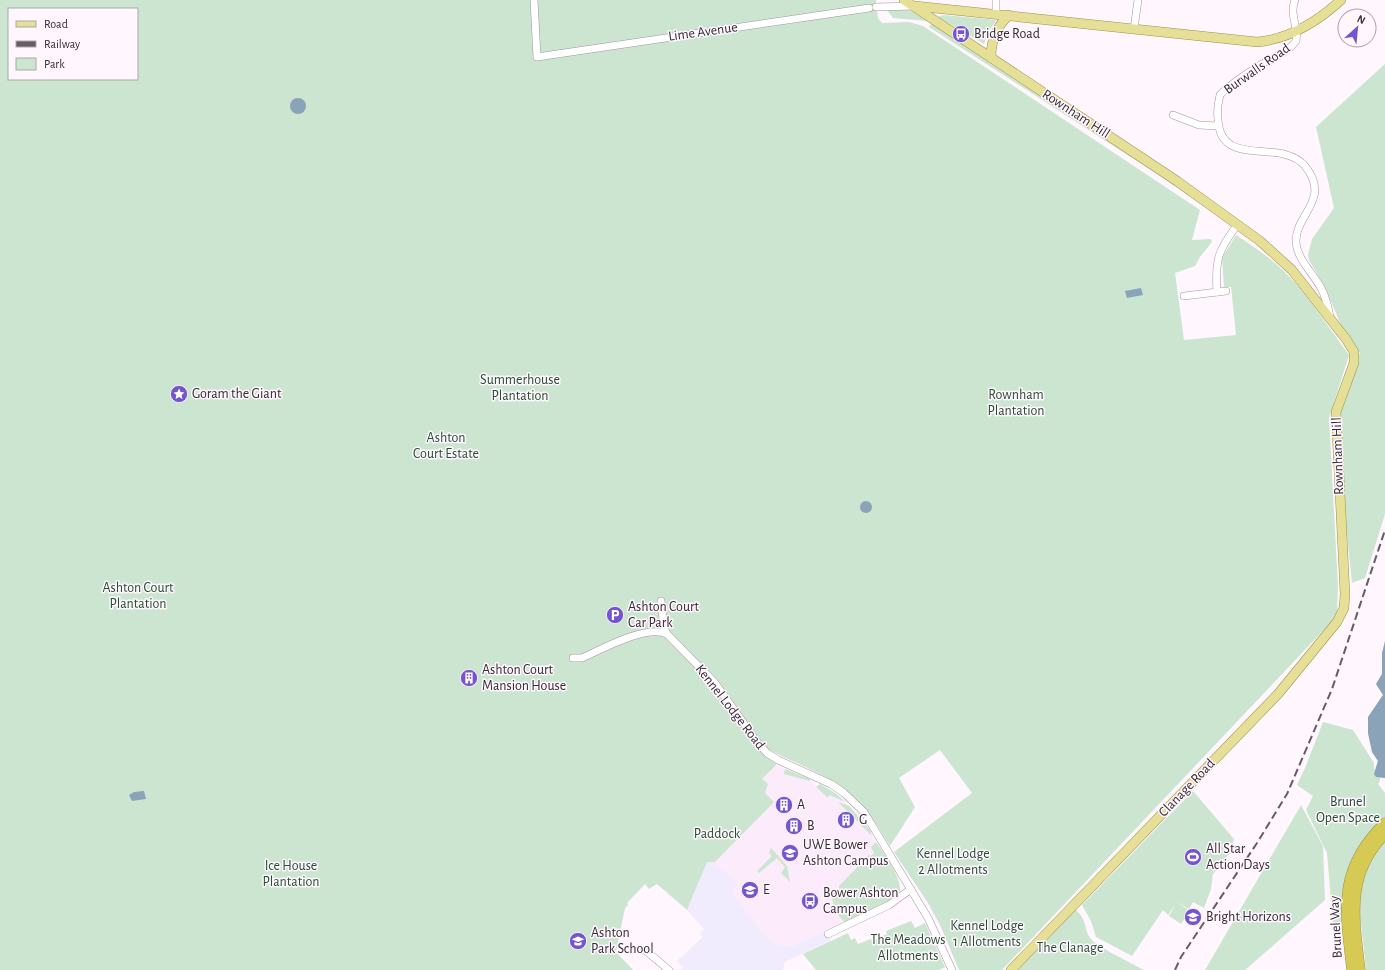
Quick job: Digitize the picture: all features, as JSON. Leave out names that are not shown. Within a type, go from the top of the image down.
[{"type":"highway","name":"Brunel Way","points":[[1352,970],[1346,906],[1349,878],[1355,862],[1365,845],[1385,823]]},
{"type":"highway","name":"Brunel Way","points":[[1360,970],[1354,915],[1356,888],[1359,874],[1365,862],[1377,842],[1385,834]]},
{"type":"main road","points":[[1307,26],[1336,0]]},
{"type":"main road","points":[[908,2],[1009,15],[1257,42],[1273,39],[1307,26],[1318,20],[1341,0]]},
{"type":"main road","name":"Rownham Hill","points":[[908,2],[1177,181],[1260,241],[1292,270],[1330,318],[1354,352],[1354,363],[1336,412],[1345,594]]},
{"type":"main road","points":[[991,57],[991,44],[994,35],[1009,15]]},
{"type":"main road","name":"Clanage Road","points":[[1011,970],[1278,694],[1337,622],[1344,608],[1345,594]]},
{"type":"street","name":"Lime Avenue","points":[[534,0],[537,57],[908,2]]},
{"type":"street","points":[[874,7],[884,0]]},
{"type":"street","points":[[996,0],[996,13]]},
{"type":"street","points":[[1134,29],[1138,0]]},
{"type":"street","points":[[1295,0],[1292,14],[1296,31]]},
{"type":"street","name":"Burwalls Road","points":[[1218,126],[1220,95],[1256,68],[1292,45],[1296,41],[1296,31]]},
{"type":"street","points":[[1173,115],[1199,125],[1218,126],[1222,138],[1229,145],[1243,150],[1269,151],[1290,156],[1297,159],[1304,165],[1311,175],[1315,185],[1315,195],[1297,234],[1296,243],[1299,253],[1320,287],[1327,302],[1330,318]]},
{"type":"street","points":[[1217,292],[1217,263],[1220,250],[1236,225]]},
{"type":"street","points":[[1184,296],[1226,291]]},
{"type":"street","points":[[661,601],[664,628],[667,634]]},
{"type":"street","points":[[573,658],[582,658],[643,632],[661,630],[667,634]]},
{"type":"street","name":"Kennel Lodge Road","points":[[667,634],[715,683],[757,742],[767,753],[778,760],[831,784],[857,805],[873,825],[897,870],[911,889],[932,924],[952,970]]},
{"type":"street","points":[[828,934],[889,905],[911,889]]},
{"type":"street","points":[[645,950],[669,970]]},
{"type":"shaded area","name":"UWE Bower Ashton Campus","points":[[776,762],[775,765],[810,779],[816,787],[820,784],[835,793],[859,815],[870,830],[872,836],[885,856],[899,882],[900,890],[895,898],[827,931],[792,946],[785,947],[776,945],[762,933],[732,893],[739,885],[715,863],[707,861],[685,838]]},
{"type":"shaded area","points":[[707,861],[715,862],[739,885],[732,893],[776,945],[792,946],[827,931],[831,940],[785,962],[783,970],[681,970],[683,967],[677,961],[703,937],[700,933],[704,929],[687,910]]},
{"type":"green space","name":"Ashton Court Estate","points":[[0,0],[876,0],[878,18],[882,23],[909,22],[923,26],[1200,210],[1192,240],[1211,239],[1212,242],[1195,266],[1175,273],[1184,340],[1236,335],[1231,287],[1224,287],[1222,258],[1236,235],[1269,258],[1287,274],[1311,303],[1349,355],[1329,418],[1338,586],[1337,616],[1002,970],[959,970],[940,925],[928,903],[894,852],[972,793],[940,750],[899,778],[915,807],[890,846],[868,812],[852,795],[813,770],[771,751],[776,765],[762,779],[768,784],[765,793],[774,802],[715,862],[707,862],[687,910],[657,884],[649,889],[645,884],[627,903],[628,905],[625,908],[616,952],[633,970],[0,970]]},
{"type":"green space","points":[[886,9],[909,10],[927,21],[893,18]]},
{"type":"green space","points":[[943,15],[996,20],[988,33],[984,44],[938,17]]},
{"type":"green space","points":[[932,23],[1132,154],[1227,221],[1229,224],[1157,174],[929,27]]},
{"type":"green space","points":[[1385,64],[1385,514],[1365,578],[1352,583],[1346,524],[1339,413],[1360,353],[1342,328],[1326,289],[1309,260],[1308,255],[1312,239],[1334,208],[1316,127]]},
{"type":"green space","name":"Brunel Open Space","points":[[1385,641],[1385,778],[1380,777],[1378,784],[1385,793],[1385,970],[1366,970],[1361,923],[1333,924],[1327,853],[1306,810],[1313,796],[1297,785],[1323,722],[1353,730],[1374,763],[1374,770],[1375,769],[1378,761],[1372,752],[1368,733],[1368,717],[1383,695],[1376,684],[1382,674],[1382,653]]},
{"type":"green space","points":[[785,769],[810,779],[810,781],[784,774]]},
{"type":"green space","points":[[820,784],[846,802],[829,795],[828,798],[816,787]]},
{"type":"green space","points":[[1193,791],[1234,839],[1232,851],[1213,874],[1211,889],[1204,908],[1193,902],[1189,909],[1177,902],[1190,911],[1181,924],[1169,916],[1175,905],[1168,915],[1163,910],[1132,956],[1096,937],[1091,921],[1082,905]]},
{"type":"green space","points":[[838,802],[849,806],[870,830],[872,836]]},
{"type":"green space","points":[[1301,805],[1323,846],[1325,900],[1245,970],[1205,970]]},
{"type":"green space","points":[[876,842],[895,872],[900,886],[900,891],[898,895],[885,905],[845,923],[834,910],[832,896],[840,895],[839,886],[869,855],[871,856],[874,853],[871,847]]},
{"type":"green space","points":[[771,848],[787,866],[790,882],[781,873],[785,867],[777,858],[759,873],[757,871],[772,856],[769,853]]},
{"type":"green space","name":"The Clanage","points":[[1076,910],[1083,918],[1089,937],[1092,940],[1108,951],[1144,970],[1018,970]]},
{"type":"green space","name":"The Meadows Allotments","points":[[911,921],[915,928],[925,923],[945,967],[939,970],[816,970],[803,954],[848,933],[851,940],[855,938],[858,944],[871,939],[872,941],[887,934],[886,931]]},
{"type":"water","points":[[298,98],[304,100],[306,106],[304,112],[298,114],[292,112],[290,106],[292,100]]},
{"type":"water","points":[[1141,288],[1143,295],[1127,298],[1125,291]]},
{"type":"water","points":[[864,501],[868,501],[872,507],[868,513],[864,513],[860,509],[860,505]]},
{"type":"water","points":[[1385,641],[1385,778],[1376,777],[1374,774],[1378,761],[1372,752],[1368,733],[1368,717],[1383,695],[1376,684],[1382,674],[1382,653]]},
{"type":"water","points":[[144,791],[146,799],[132,801],[129,795],[134,792]]},
{"type":"railway","points":[[1175,970],[1181,957],[1257,843],[1287,794],[1332,689],[1385,530]]},
{"type":"place","name":"Bridge Road","points":[[961,34]]},
{"type":"place","name":"Goram the Giant","points":[[179,394]]},
{"type":"place","name":"Ashton Court Car Park","points":[[615,615]]},
{"type":"place","name":"Ashton Court Mansion House","points":[[469,678]]},
{"type":"place","name":"A","points":[[784,805]]},
{"type":"place","name":"G","points":[[846,820]]},
{"type":"place","name":"B","points":[[794,826]]},
{"type":"place","name":"UWE Bower Ashton Campus","points":[[790,853]]},
{"type":"place","name":"All Star Action Days","points":[[1193,857]]},
{"type":"place","name":"E","points":[[750,890]]},
{"type":"place","name":"Bower Ashton Campus","points":[[810,901]]},
{"type":"place","name":"Bright Horizons","points":[[1193,917]]},
{"type":"place","name":"Ashton Park School","points":[[578,941]]},
{"type":"park label","name":"Summerhouse Plantation","points":[[520,388]]},
{"type":"park label","name":"Rownham Plantation","points":[[1016,404]]},
{"type":"park label","name":"Ashton Court Plantation","points":[[138,596]]},
{"type":"park label","name":"Paddock","points":[[717,834]]},
{"type":"park label","name":"Kennel Lodge 2 Allotments","points":[[953,862]]},
{"type":"park label","name":"Ice House Plantation","points":[[291,874]]},
{"type":"park label","name":"Kennel Lodge 1 Allotments","points":[[987,934]]}]
